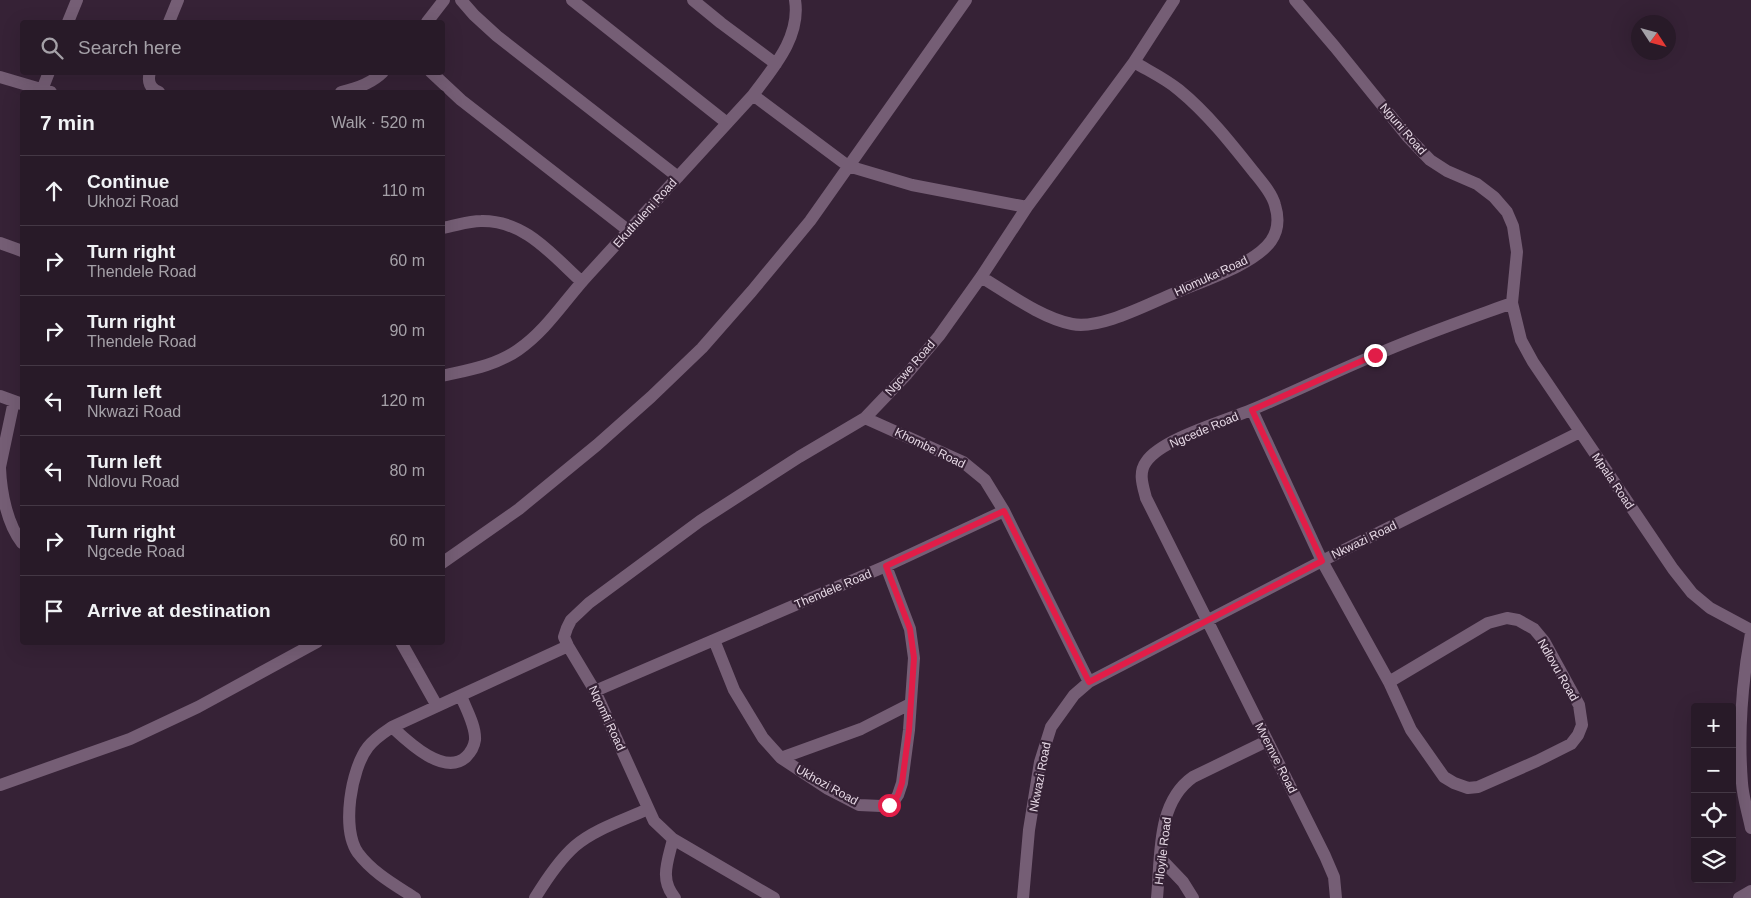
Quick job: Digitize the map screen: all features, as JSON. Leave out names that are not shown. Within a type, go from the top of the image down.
[{"type":"street","points":[[69,20],[77,0]]},
{"type":"street","points":[[170,20],[178,0]]},
{"type":"street","points":[[429,20],[444,0]]},
{"type":"street","points":[[461,0],[474,16],[497,36],[678,177]]},
{"type":"street","points":[[572,0],[727,123]]},
{"type":"street","points":[[693,0],[776,64]]},
{"type":"street","name":"Ekuthuleni Road","points":[[445,375],[501,361],[519,350],[539,332],[582,282],[753,95],[776,64],[794,29],[795,0]]},
{"type":"street","points":[[445,561],[519,508],[598,446],[695,354],[752,291],[810,221],[966,0]]},
{"type":"street","name":"Ngcwe Road","points":[[568,646],[564,637],[571,620],[603,592],[700,521],[799,457],[866,418],[939,336],[981,278],[1027,207],[1134,62],[1174,0]]},
{"type":"street","name":"Nguni Road","points":[[1295,0],[1407,136],[1430,160],[1447,171],[1477,184],[1494,197],[1506,212],[1513,226],[1517,252],[1512,303]]},
{"type":"street","name":"Hlomuka Road","points":[[981,278],[1052,318],[1072,324],[1088,326],[1104,322],[1148,305],[1239,265],[1262,252],[1272,240],[1278,226],[1277,216],[1275,204],[1265,186],[1230,141],[1205,113],[1177,88],[1134,62]]},
{"type":"street","points":[[47,90],[49,75]]},
{"type":"street","points":[[149,75],[149,85],[154,90]]},
{"type":"street","points":[[349,90],[378,75]]},
{"type":"street","points":[[434,75],[461,100],[629,231]]},
{"type":"street","points":[[0,77],[44,90]]},
{"type":"street","points":[[753,95],[848,166],[912,184],[1027,207]]},
{"type":"street","points":[[445,227],[479,221],[497,221],[509,224],[529,236],[582,282]]},
{"type":"street","points":[[0,243],[20,250]]},
{"type":"street","name":"Ngcede Road","points":[[1208,621],[1146,498],[1142,483],[1142,470],[1153,454],[1165,446],[1252,410],[1375,355],[1512,303]]},
{"type":"street","name":"Mpala Road","points":[[1512,303],[1521,340],[1533,362],[1673,569],[1692,593],[1725,617],[1751,632]]},
{"type":"street","points":[[0,396],[18,402],[0,467],[1,488],[7,512],[20,539]]},
{"type":"street","name":"Ndlovu Road","points":[[1252,410],[1322,561],[1389,682],[1411,730],[1444,777],[1468,788],[1478,787],[1570,744],[1578,735],[1582,725],[1579,705],[1544,641],[1534,629],[1518,620],[1507,618],[1488,623],[1389,682]]},
{"type":"street","name":"Khombe Road","points":[[866,418],[963,462],[985,480],[1004,511]]},
{"type":"street","name":"Nkwazi Road","points":[[1023,898],[1040,762],[1051,727],[1074,695],[1089,682],[1322,561],[1580,432]]},
{"type":"street","points":[[1004,511],[1089,682]]},
{"type":"street","name":"Thendele Road","points":[[596,691],[886,566],[1004,511]]},
{"type":"street","name":"Ukhozi Road","points":[[714,640],[734,690],[763,738],[781,758],[828,789],[859,804],[889,805],[898,795],[902,783],[909,730],[914,658],[910,629],[886,566]]},
{"type":"street","name":"Mvemve Road","points":[[1208,621],[1325,856],[1334,877],[1336,898]]},
{"type":"street","points":[[1751,632],[1744,671],[1740,740],[1742,785],[1751,828]]},
{"type":"street","points":[[1,781],[130,739],[198,707],[312,645]]},
{"type":"street","points":[[403,645],[437,706]]},
{"type":"street","points":[[415,898],[380,876],[357,852],[352,841],[350,828],[351,795],[354,777],[363,755],[378,736],[392,727],[568,646]]},
{"type":"street","name":"Nqomfi Road","points":[[568,646],[596,691],[654,821],[673,839],[774,898]]},
{"type":"street","points":[[392,727],[415,748],[425,754],[440,761],[451,763],[461,761],[473,747],[475,740],[474,729],[461,696]]},
{"type":"street","name":"Ukhozi Road","points":[[781,758],[861,729],[910,704]]},
{"type":"street","name":"Hloyile Road","points":[[1157,898],[1164,823],[1170,802],[1184,784],[1193,777],[1267,741]]},
{"type":"street","points":[[535,898],[565,855],[576,844],[648,809]]},
{"type":"street","points":[[673,839],[665,878],[667,886],[675,898]]},
{"type":"street","points":[[1161,859],[1183,882],[1193,898]]},
{"type":"street","points":[[1739,898],[1751,891]]},
{"type":"route","points":[[889,805],[898,795],[902,783],[909,730],[914,658],[910,629],[886,566],[1004,511],[1089,682],[1322,561],[1252,410],[1375,355]]}]
